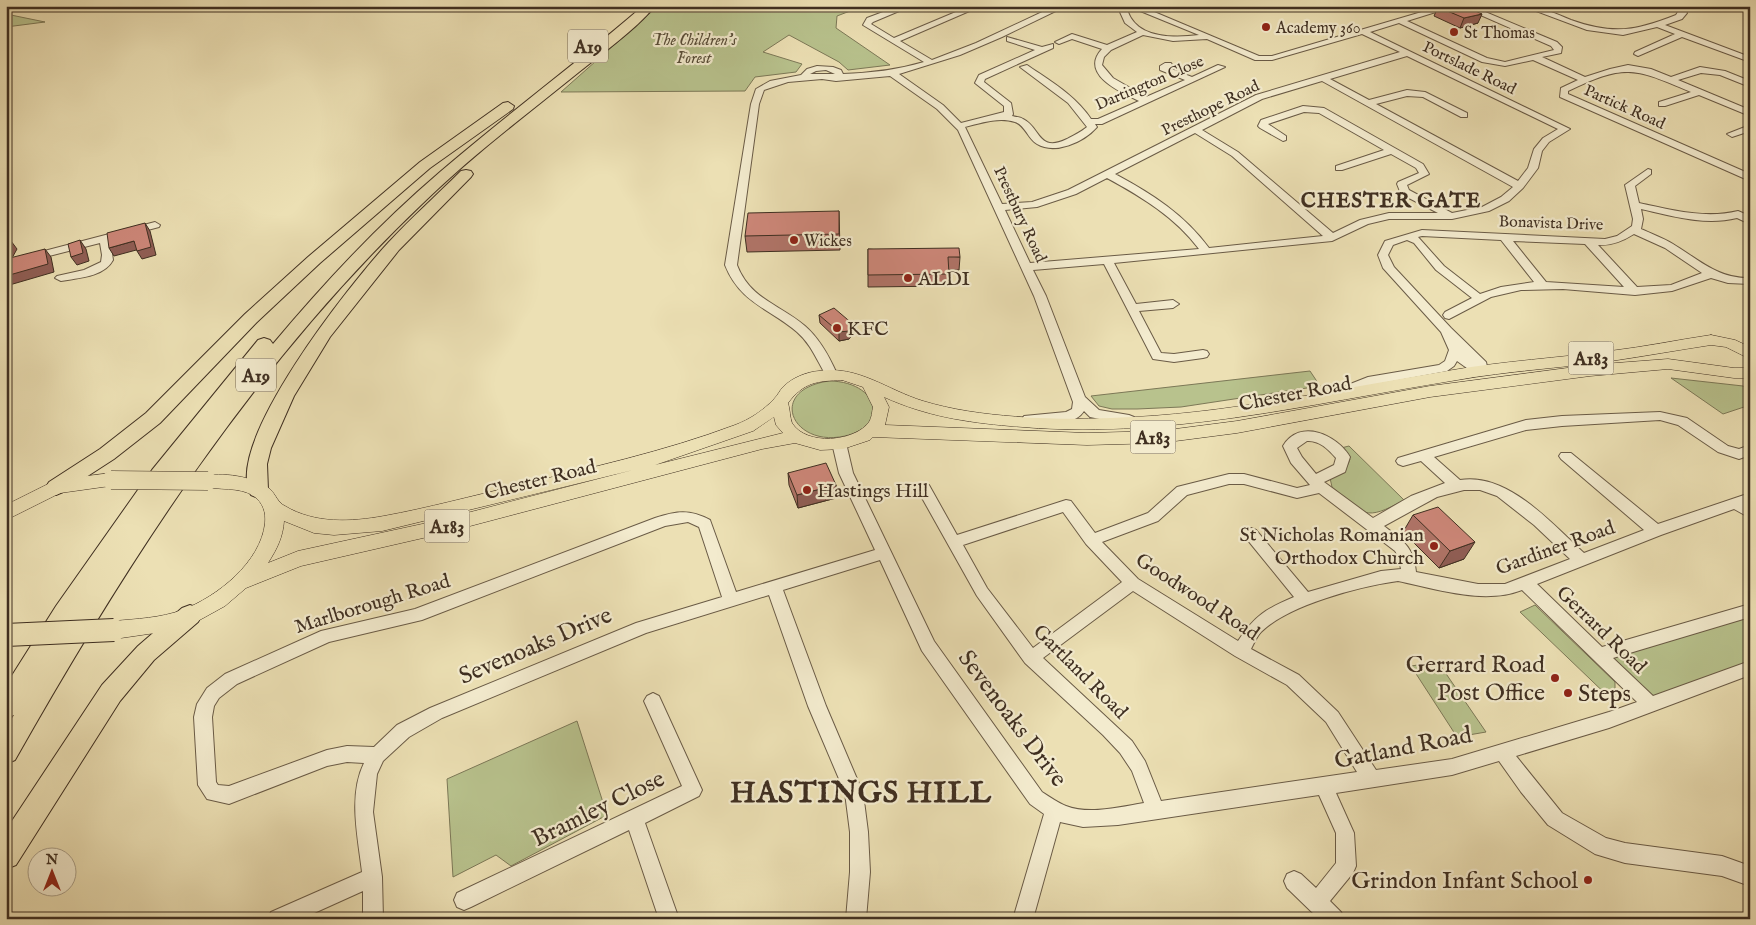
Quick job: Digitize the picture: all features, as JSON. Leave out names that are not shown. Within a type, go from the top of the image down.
[{"type":"highway","name":"A19","points":[[6,707],[112,541],[169,462],[252,357],[297,305],[394,207],[448,159],[538,84],[637,6]]},
{"type":"highway","name":"A19","points":[[6,752],[45,683],[133,542],[216,425],[280,344],[337,281],[417,200],[496,132],[650,6]]},
{"type":"highway","points":[[258,490],[257,464],[260,448],[284,396],[323,334],[393,247],[583,62]]},
{"type":"highway","points":[[56,487],[107,454],[153,418],[251,318],[314,260],[425,165],[538,84]]},
{"type":"highway","points":[[6,855],[110,693],[146,653],[190,615]]},
{"type":"main road","name":"Chester Road","points":[[1719,341],[1750,338]]},
{"type":"main road","name":"Chester Road","points":[[239,583],[298,559],[436,528],[762,443],[796,437],[821,444],[840,443],[856,440],[870,431],[920,430],[1093,440],[1160,437],[1222,430],[1488,377],[1711,340],[1738,346],[1750,354]]},
{"type":"main road","name":"Chester Road","points":[[1700,343],[1697,347],[1701,357],[1726,371]]},
{"type":"main road","name":"Chester Road","points":[[274,510],[314,526],[334,528],[382,524],[649,460],[747,427],[762,418],[780,402],[790,389],[806,379],[831,374],[860,380],[917,405],[965,416],[1069,424],[1150,422],[1214,416],[1340,393],[1488,377],[1666,364],[1748,375]]},
{"type":"main road","points":[[870,386],[879,396],[882,413],[879,422],[870,431]]},
{"type":"main road","points":[[780,402],[779,416],[784,426],[796,437]]},
{"type":"main road","points":[[6,513],[56,487],[111,480],[208,481],[243,485],[258,490],[270,502],[274,510],[274,532],[269,548],[254,568],[239,583],[215,601],[190,615],[152,626],[114,630],[6,635]]},
{"type":"street","points":[[906,6],[870,20],[867,25],[930,62]]},
{"type":"street","points":[[895,40],[977,6]]},
{"type":"street","points":[[831,374],[817,345],[800,328],[744,291],[735,278],[732,265],[760,89],[782,79],[836,78],[892,73],[960,53],[1062,6]]},
{"type":"street","points":[[1208,36],[1196,40],[1160,38],[1131,25],[1124,18],[1124,12],[1132,6],[1208,36],[1258,58],[1272,58],[1451,6]]},
{"type":"street","points":[[1400,21],[1485,60],[1505,64],[1558,51],[1558,47],[1464,6]]},
{"type":"street","points":[[1527,6],[1574,24],[1606,31],[1631,32],[1679,17],[1683,13],[1683,9],[1679,6]]},
{"type":"street","points":[[1658,25],[1750,60]]},
{"type":"street","points":[[1144,32],[1107,48],[1099,61],[1102,73],[1114,85],[1147,101]]},
{"type":"street","name":"Portslade Road","points":[[1362,32],[1564,129],[1546,140],[1537,151],[1533,168],[1519,186]]},
{"type":"street","points":[[1638,54],[1682,34]]},
{"type":"street","points":[[1059,42],[1072,36],[1107,48]]},
{"type":"street","points":[[1010,39],[1041,50]]},
{"type":"street","points":[[958,126],[1010,114],[1008,105],[980,82],[982,77],[1050,46]]},
{"type":"street","name":"Presthope Road","points":[[999,207],[1033,204],[1072,192],[1259,97],[1407,53]]},
{"type":"street","points":[[1534,57],[1584,80]]},
{"type":"street","points":[[1168,65],[1163,68],[1192,80]]},
{"type":"street","points":[[1005,116],[1021,121],[1039,142],[1051,146],[1064,144],[1086,133],[1092,127],[1064,96],[1024,67]]},
{"type":"street","name":"Dartington Close","points":[[1088,121],[1099,122],[1221,67]]},
{"type":"street","name":"Partick Road","points":[[1750,113],[1651,72],[1626,68],[1584,80],[1564,90],[1563,95],[1750,178]]},
{"type":"street","points":[[1670,80],[1700,70],[1722,74],[1750,84]]},
{"type":"street","name":"Prestbury Road","points":[[892,73],[940,107],[958,126],[1027,267],[1079,400],[1094,414],[1105,418],[1150,422]]},
{"type":"street","points":[[1027,267],[1206,252],[1332,238],[1364,222],[1389,216],[1452,216],[1484,209],[1505,199],[1519,186],[1323,78]]},
{"type":"street","points":[[1662,104],[1700,92]]},
{"type":"street","points":[[1368,103],[1407,93],[1425,95],[1464,115]]},
{"type":"street","points":[[1282,138],[1263,126],[1264,122],[1303,108],[1321,110],[1420,166],[1424,174],[1402,184],[1405,192],[1452,216]]},
{"type":"street","points":[[1732,134],[1750,128]]},
{"type":"street","points":[[1196,130],[1235,154],[1332,238]]},
{"type":"street","points":[[1339,168],[1393,150]]},
{"type":"street","points":[[1648,172],[1630,185],[1638,219],[1637,228],[1634,230],[1668,245],[1710,274],[1726,280],[1750,281]]},
{"type":"street","points":[[1109,174],[1145,194],[1167,210],[1192,231],[1206,252]]},
{"type":"street","points":[[1636,205],[1702,218],[1738,214]]},
{"type":"street","points":[[1726,208],[1750,220]]},
{"type":"street","points":[[6,264],[155,225]]},
{"type":"street","name":"Bonavista Drive","points":[[1488,377],[1482,365],[1460,340],[1447,331],[1389,268],[1383,255],[1389,243],[1422,233],[1605,242],[1621,238],[1634,230]]},
{"type":"street","points":[[1408,236],[1418,241],[1440,268],[1479,298]]},
{"type":"street","points":[[1504,236],[1544,286]]},
{"type":"street","points":[[61,278],[92,271],[106,264],[108,260],[104,237]]},
{"type":"street","points":[[1590,242],[1635,292]]},
{"type":"street","points":[[1107,260],[1158,356],[1174,358],[1203,354]]},
{"type":"street","points":[[1449,315],[1479,298],[1501,290],[1544,286],[1635,292],[1668,289],[1710,274]]},
{"type":"street","points":[[1132,308],[1173,304]]},
{"type":"street","name":"Bonavista Drive","points":[[1447,331],[1449,343],[1455,350],[1470,366],[1488,377]]},
{"type":"street","points":[[1340,393],[1368,381],[1443,368],[1450,363],[1455,350]]},
{"type":"street","points":[[1000,420],[1066,417],[1078,410],[1079,400]]},
{"type":"street","points":[[1404,461],[1526,425],[1562,420],[1660,416],[1682,420],[1722,450],[1738,454],[1750,450]]},
{"type":"street","name":"Sevenoaks Drive","points":[[840,443],[846,473],[928,646],[1036,798],[1054,811],[1023,919]]},
{"type":"street","points":[[1424,455],[1456,485]]},
{"type":"street","points":[[1566,456],[1656,531]]},
{"type":"street","points":[[1091,540],[1153,517],[1182,491],[1229,478],[1244,479],[1297,492],[1308,491],[1318,482],[1344,506],[1374,525],[1405,553],[1409,577]]},
{"type":"street","points":[[1374,525],[1410,503],[1456,485],[1480,486],[1496,489],[1526,509],[1581,560]]},
{"type":"street","name":"Gartland Road","points":[[924,489],[982,592],[1031,658],[1126,747],[1139,767],[1155,809]]},
{"type":"street","points":[[1742,500],[1750,514]]},
{"type":"street","name":"Gardiner Road","points":[[1241,651],[1255,628],[1276,612],[1305,599],[1381,577],[1409,577],[1478,590],[1506,590],[1656,531],[1742,500]]},
{"type":"street","name":"Goodwood Road","points":[[954,542],[1066,505],[1103,554],[1133,583],[1241,651],[1293,680],[1332,717],[1372,780]]},
{"type":"street","name":"Marlborough Road","points":[[377,755],[340,755],[327,758],[246,790],[229,794],[213,793],[207,785],[203,717],[206,704],[213,693],[231,679],[319,639],[364,626],[416,615],[660,522],[682,516],[694,518],[705,524],[731,600]]},
{"type":"street","points":[[1251,534],[1305,599]]},
{"type":"street","name":"Sevenoaks Drive","points":[[373,919],[372,877],[364,812],[368,774],[377,755],[403,731],[436,713],[642,628],[883,553]]},
{"type":"street","points":[[1031,658],[1133,583]]},
{"type":"street","name":"Gerrard Road","points":[[1525,584],[1650,704]]},
{"type":"street","points":[[774,588],[817,706],[854,793],[859,832],[860,872],[856,919]]},
{"type":"street","points":[[1599,654],[1750,610]]},
{"type":"street","name":"Gatland Road","points":[[1054,811],[1077,820],[1118,816],[1155,809],[1324,787],[1452,767],[1609,720],[1750,668]]},
{"type":"street","name":"Bramley Close","points":[[464,900],[693,790],[653,701]]},
{"type":"street","points":[[1502,751],[1527,786],[1556,819],[1602,847],[1625,853],[1722,866],[1750,876]]},
{"type":"street","points":[[1317,902],[1346,866],[1345,833],[1324,787]]},
{"type":"street","points":[[634,818],[669,919]]},
{"type":"street","points":[[278,919],[372,877]]},
{"type":"street","points":[[1294,881],[1334,919]]},
{"type":"green space","name":"The Children's Forest","points":[[658,6],[863,6],[837,16],[836,28],[890,65],[848,70],[839,62],[789,35],[763,52],[802,64],[796,72],[755,77],[745,91],[561,92]]},
{"type":"green space","points":[[6,14],[45,22],[6,27]]},
{"type":"green space","points":[[1310,371],[1320,386],[1181,407],[1112,409],[1099,406],[1091,396]]},
{"type":"green space","points":[[1671,378],[1743,386],[1750,390],[1750,405],[1723,414]]},
{"type":"green space","points":[[829,381],[845,383],[858,388],[867,395],[873,404],[873,413],[869,422],[860,430],[845,436],[827,437],[811,434],[800,426],[794,416],[792,406],[797,395],[809,386]]},
{"type":"green space","points":[[1349,446],[1404,500],[1381,511],[1365,512],[1351,504],[1332,487],[1330,478],[1345,469],[1350,459],[1341,448]]},
{"type":"green space","points":[[1535,605],[1615,682],[1615,703],[1520,612]]},
{"type":"green space","points":[[1750,610],[1750,668],[1650,704],[1599,655]]},
{"type":"green space","points":[[1438,662],[1486,732],[1457,737],[1411,666]]},
{"type":"green space","points":[[577,721],[607,815],[511,866],[496,855],[453,877],[447,779]]},
{"type":"building","points":[[1464,6],[1482,14],[1464,18],[1438,7]]},
{"type":"building","points":[[839,211],[839,234],[745,236],[748,213]]},
{"type":"building","points":[[145,223],[151,247],[137,251],[134,241],[109,248],[107,233]]},
{"type":"building","points":[[80,240],[83,253],[71,257],[68,244]]},
{"type":"building","points":[[11,241],[6,249],[6,242]]},
{"type":"building","points":[[959,248],[960,257],[948,257],[949,274],[868,275],[868,249]]},
{"type":"building","points":[[45,249],[48,264],[6,276],[6,259]]},
{"type":"building","points":[[834,308],[854,325],[849,331],[839,332],[819,315]]},
{"type":"building","points":[[826,463],[836,485],[797,495],[788,473]]},
{"type":"building","points":[[1438,507],[1475,542],[1450,551],[1413,515]]},
{"type":"place","name":"Academy 360","points":[[1266,27]]},
{"type":"place","name":"St Thomas","points":[[1454,32]]},
{"type":"place","name":"Wickes","points":[[794,240]]},
{"type":"place","name":"ALDI","points":[[908,278]]},
{"type":"place","name":"KFC","points":[[837,328]]},
{"type":"place","name":"Hastings Hill","points":[[807,490]]},
{"type":"place","name":"St Nicholas Romanian Orthodox Church","points":[[1434,546]]},
{"type":"place","name":"Gerrard Road Post Office","points":[[1555,678]]},
{"type":"place","name":"Steps","points":[[1568,693]]},
{"type":"place","name":"Grindon Infant School","points":[[1588,880]]},
{"type":"district","name":"CHESTER GATE","points":[[1391,200]]},
{"type":"district","name":"HASTINGS HILL","points":[[861,792]]}]
